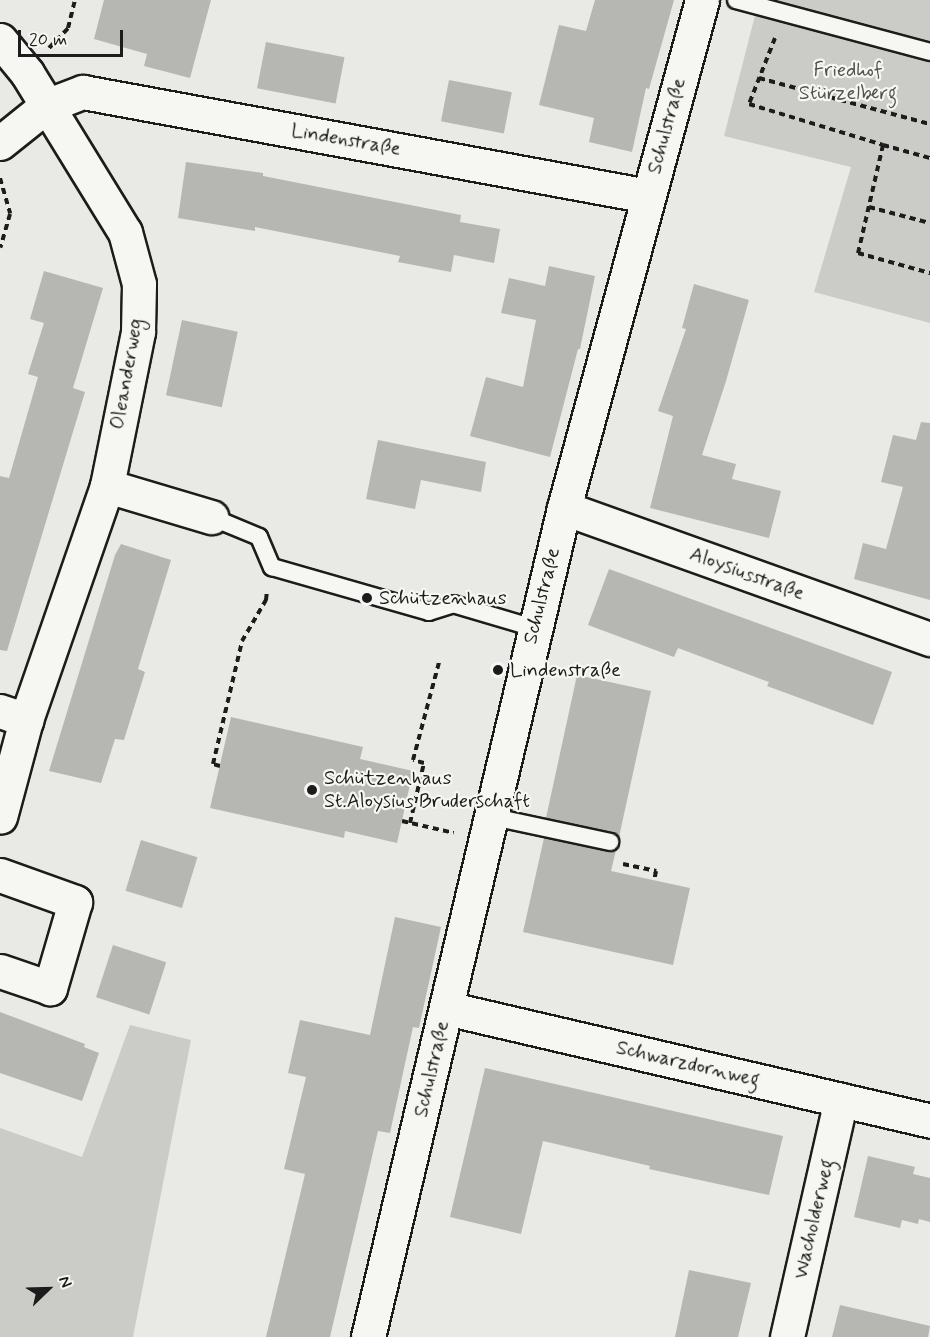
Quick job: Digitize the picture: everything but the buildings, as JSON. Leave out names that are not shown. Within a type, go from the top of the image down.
[{"type":"street","name":"Schulstraße","points":[[368,1337],[534,628],[564,508],[702,0]]},
{"type":"street","points":[[0,40],[27,73],[46,106]]},
{"type":"street","name":"Lindenstraße","points":[[0,143],[46,106],[83,92],[648,196]]},
{"type":"street","name":"Oleanderweg","points":[[0,817],[13,715],[106,486],[138,332],[139,284],[125,232],[46,106]]},
{"type":"street","points":[[106,486],[210,517]]},
{"type":"street","name":"Aloysiusstraße","points":[[564,508],[930,639]]},
{"type":"street","points":[[0,875],[75,902],[50,988],[0,970]]},
{"type":"street","name":"Schwarzdornweg","points":[[446,1008],[930,1121]]},
{"type":"street","name":"Wacholderweg","points":[[787,1337],[841,1100]]},
{"type":"lane","points":[[736,0],[784,15],[930,52]]},
{"type":"lane","points":[[210,517],[259,537],[272,567],[429,612],[453,604],[534,628]]},
{"type":"lane","points":[[486,828],[610,842]]},
{"type":"path","points":[[27,73],[68,28],[75,0]]},
{"type":"path","points":[[784,15],[749,104],[883,146],[930,158]]},
{"type":"path","points":[[759,78],[930,124]]},
{"type":"path","points":[[883,146],[858,253],[930,273]]},
{"type":"path","points":[[0,178],[10,214],[0,248]]},
{"type":"path","points":[[869,207],[930,223]]},
{"type":"path","points":[[220,766],[213,764],[242,641],[266,600],[272,567]]},
{"type":"path","points":[[410,823],[424,763],[413,760],[439,662]]},
{"type":"path","points":[[402,821],[486,828]]},
{"type":"green space","name":"Friedhof Stürzelberg","points":[[759,0],[930,0],[930,323],[814,292],[851,167],[724,136]]},
{"type":"green space","points":[[130,1025],[191,1040],[133,1337],[0,1337],[0,1128],[82,1157]]},
{"type":"place","name":"Schützenhaus","points":[[367,598]]},
{"type":"place","name":"Lindenstraße","points":[[498,670]]},
{"type":"place","name":"Schützenhaus St.Aloysius Bruderschaft","points":[[312,790]]}]
